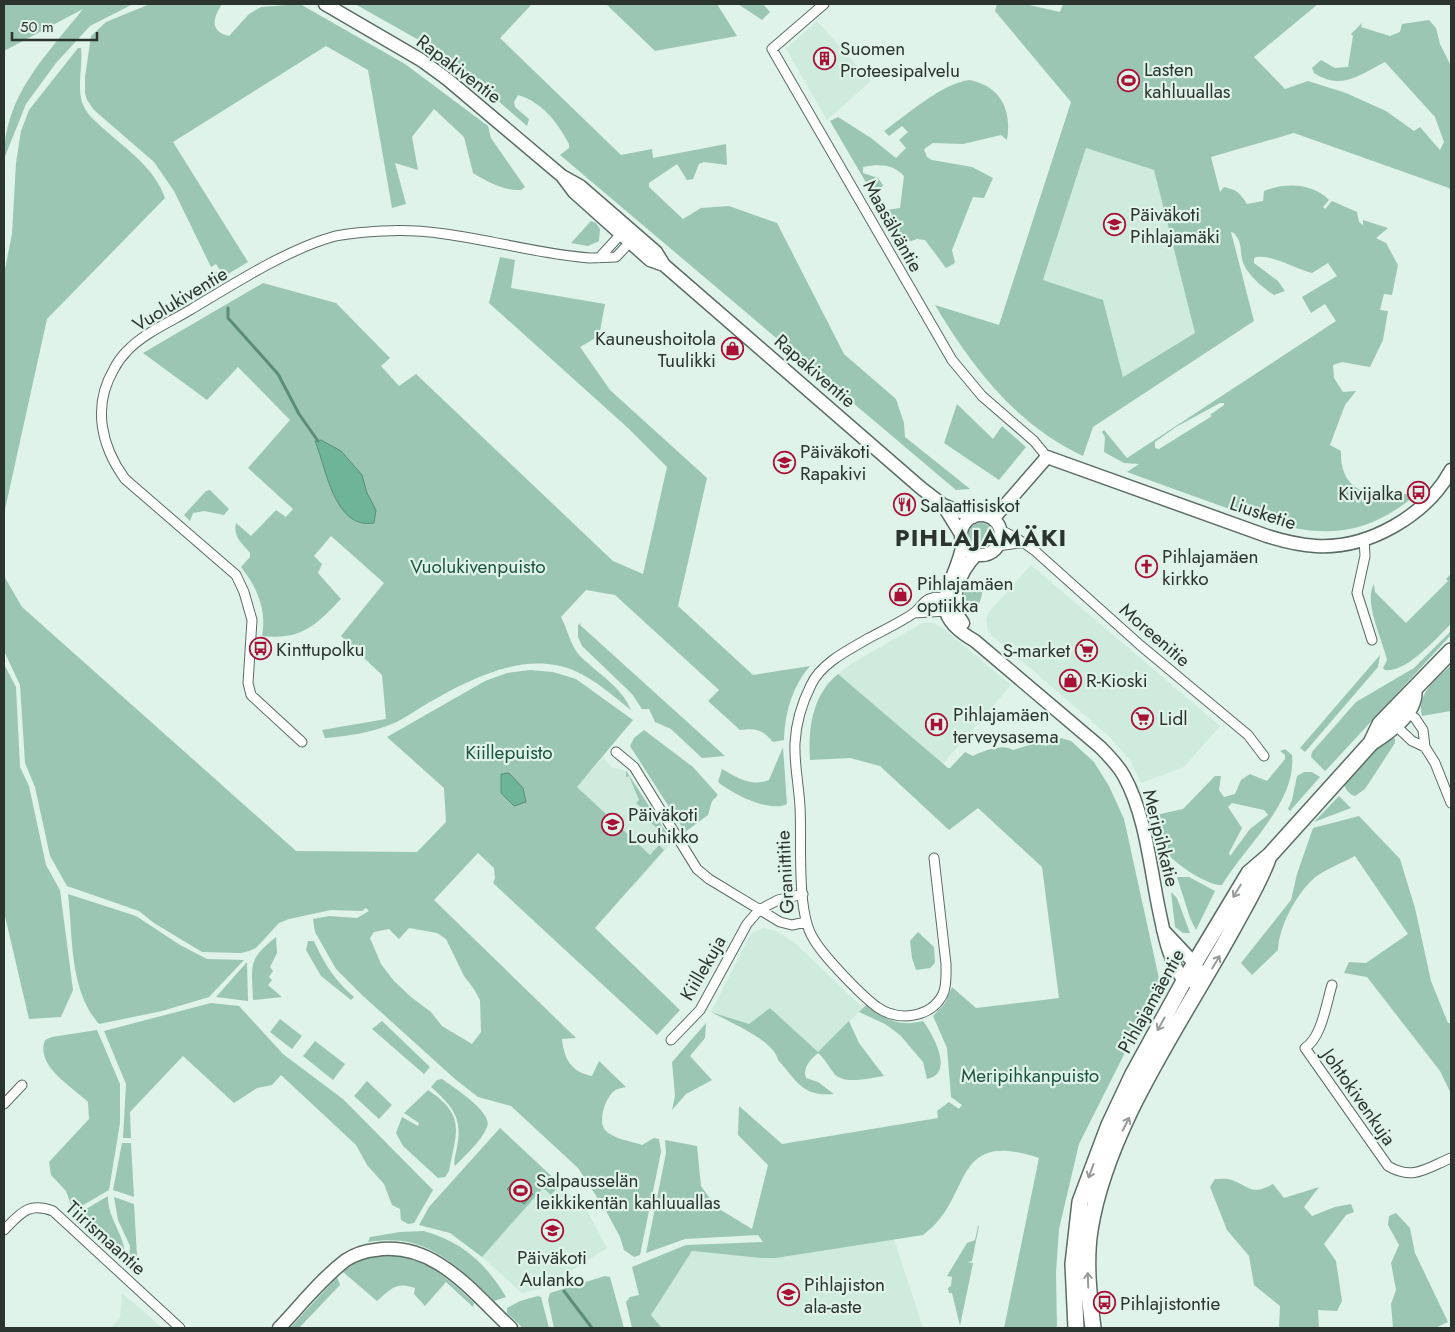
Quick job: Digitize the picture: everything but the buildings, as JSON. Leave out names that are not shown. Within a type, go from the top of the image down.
[{"type":"main road","name":"Rapakiventie","points":[[325,4],[434,70],[476,101],[562,176],[580,186],[628,235],[656,252],[664,265],[943,505],[973,517]]},
{"type":"main road","points":[[962,538],[972,552],[977,554],[991,552],[997,546],[997,525],[1047,457]]},
{"type":"main road","name":"Liusketie","points":[[1047,457],[1282,540],[1317,546],[1341,544],[1364,538],[1412,514],[1434,494],[1451,470]]},
{"type":"main road","name":"Rapakiventie","points":[[943,505],[962,538]]},
{"type":"main road","points":[[948,604],[960,556],[964,525],[973,517],[983,516],[997,525]]},
{"type":"main road","points":[[948,604],[977,554]]},
{"type":"main road","name":"Meripihkatie","points":[[948,604],[956,627],[976,641],[1100,746],[1124,775],[1136,805],[1170,960],[1184,981]]},
{"type":"main road","name":"Pihlajamäentie","points":[[1076,1328],[1074,1264],[1080,1202],[1109,1125],[1133,1074],[1184,981],[1249,873],[1270,855],[1371,743],[1394,725],[1400,710],[1414,691],[1451,650]]},
{"type":"main road","name":"Pihlajamäentie","points":[[1371,743],[1380,724],[1400,710]]},
{"type":"main road","name":"Pihlajamäentie","points":[[1093,1328],[1088,1264],[1089,1232],[1097,1197],[1125,1124],[1261,878],[1270,855]]},
{"type":"main road","points":[[1163,930],[1195,964],[1204,981],[1184,981]]},
{"type":"main road","points":[[279,1328],[348,1259],[367,1251],[384,1248],[414,1252],[446,1267],[511,1328]]},
{"type":"street","name":"Maasälväntie","points":[[824,4],[772,49],[952,360],[982,396],[1034,441],[1047,457]]},
{"type":"street","name":"Vuolukiventie","points":[[302,742],[251,695],[248,683],[252,620],[244,592],[236,575],[125,479],[116,466],[104,440],[101,417],[102,402],[113,370],[128,351],[147,335],[274,263],[333,237],[384,231],[424,231],[582,258],[599,258],[628,235]]},
{"type":"street","name":"Moreenitie","points":[[997,525],[1015,536],[1020,543],[1034,550],[1134,640],[1248,735],[1264,756]]},
{"type":"street","points":[[1364,538],[1364,556],[1357,593],[1372,640]]},
{"type":"street","points":[[997,546],[1020,543]]},
{"type":"street","name":"Graniittitie","points":[[934,858],[946,979],[943,994],[925,1012],[914,1016],[896,1015],[878,1008],[824,955],[812,937],[806,922],[795,744],[798,719],[812,683],[820,671],[838,658],[914,613],[930,598],[948,604]]},
{"type":"street","name":"Graniittitie","points":[[914,613],[948,604]]},
{"type":"street","points":[[1400,710],[1423,730],[1426,747],[1435,763],[1451,803]]},
{"type":"street","points":[[1394,725],[1412,741],[1426,747]]},
{"type":"street","points":[[616,752],[634,767],[697,869],[758,910],[780,922],[792,925],[806,922]]},
{"type":"street","points":[[758,910],[778,900],[803,894]]},
{"type":"street","name":"Kiillekuja","points":[[672,1040],[700,1010],[747,924],[758,910]]},
{"type":"street","name":"Johtokivenkuja","points":[[1332,985],[1317,1033],[1310,1045],[1305,1048],[1388,1166],[1405,1174],[1413,1173],[1451,1158]]},
{"type":"street","points":[[4,1104],[22,1086]]},
{"type":"street","name":"Tiirismaantie","points":[[4,1230],[28,1208],[40,1206],[53,1211],[180,1328]]},
{"type":"shaded area","points":[[817,21],[871,81],[827,120],[786,49]]},
{"type":"shaded area","name":"Päiväkoti Pihlajamäki","points":[[1086,148],[1154,170],[1195,333],[1123,377],[1103,300],[1043,281]]},
{"type":"shaded area","points":[[321,440],[341,451],[362,475],[367,493],[376,510],[374,523],[360,523],[349,517],[341,507],[328,480],[315,441]]},
{"type":"shaded area","points":[[1031,565],[1220,726],[1184,767],[1141,783],[1130,760],[1110,737],[988,632],[986,620],[989,612]]},
{"type":"shaded area","name":"Pihlajamäen terveysasema","points":[[922,623],[934,623],[944,629],[1011,685],[943,764],[838,674],[851,664]]},
{"type":"shaded area","name":"Päiväkoti Louhikko","points":[[604,757],[611,767],[627,771],[672,842],[632,888],[552,814]]},
{"type":"shaded area","points":[[509,773],[523,788],[526,802],[514,806],[501,793],[501,774]]},
{"type":"shaded area","points":[[763,928],[778,932],[794,942],[863,1008],[818,1052],[770,1008],[749,1024],[711,1012],[749,937],[752,933]]},
{"type":"shaded area","name":"Salpausselän leikkikentän kahluuallas","points":[[517,1179],[533,1194],[524,1204],[507,1189]]},
{"type":"shaded area","name":"Päiväkoti Aulanko","points":[[560,1184],[585,1207],[607,1248],[544,1288],[522,1293],[482,1257],[543,1188],[551,1195]]},
{"type":"shaded area","name":"Pihlajiston ala-aste","points":[[894,1239],[923,1328],[662,1328],[651,1315],[692,1251],[776,1258]]},
{"type":"shaded area","points":[[122,1293],[162,1328],[110,1328],[120,1318]]},
{"type":"green space","points":[[4,4],[133,4],[90,26],[56,63],[26,104],[4,159],[6,136],[11,115],[19,96],[42,60],[83,9],[4,51]]},
{"type":"green space","points":[[150,4],[222,4],[216,14],[215,23],[218,31],[229,36],[249,14],[261,7],[300,4],[405,64],[488,126],[491,138],[525,187],[521,190],[515,190],[502,187],[490,183],[473,173],[464,137],[434,109],[412,137],[418,170],[395,163],[406,204],[392,208],[368,70],[326,46],[173,142],[248,262],[218,280],[215,273],[220,270],[216,264],[211,267],[174,191],[154,162],[94,110],[87,100],[85,93],[85,77],[91,36],[106,22]]},
{"type":"green space","points":[[355,4],[532,4],[500,38],[621,155],[652,149],[653,158],[726,144],[727,165],[704,162],[699,164],[693,179],[687,180],[677,164],[649,183],[649,187],[683,219],[701,208],[729,206],[777,223],[844,354],[896,399],[904,423],[905,437],[970,489],[956,490],[560,155],[569,148],[569,144],[560,128],[542,108],[527,98],[518,95],[514,102],[515,107],[529,119],[527,126],[447,56]]},
{"type":"green space","points":[[606,4],[717,4],[737,36],[655,51]]},
{"type":"green space","points":[[738,4],[763,4],[770,12],[762,20]]},
{"type":"green space","points":[[997,4],[1025,4],[1060,12],[1063,4],[1318,4],[1254,57],[1285,89],[1308,81],[1346,93],[1386,111],[1414,131],[1420,127],[1440,150],[1444,142],[1435,117],[1385,62],[1358,76],[1342,81],[1324,78],[1314,73],[1312,68],[1321,60],[1335,68],[1348,67],[1353,36],[1351,34],[1362,23],[1361,27],[1390,36],[1400,32],[1402,24],[1429,20],[1436,28],[1440,44],[1451,66],[1451,191],[1449,188],[1294,133],[1211,157],[1220,192],[1224,187],[1232,189],[1247,204],[1263,201],[1264,191],[1272,188],[1290,185],[1307,187],[1322,194],[1329,200],[1323,207],[1325,209],[1332,201],[1357,212],[1359,222],[1363,225],[1363,220],[1388,228],[1376,238],[1386,243],[1398,265],[1392,295],[1384,294],[1380,310],[1388,311],[1383,340],[1370,367],[1342,362],[1333,365],[1334,378],[1343,392],[1356,391],[1345,405],[1330,445],[1341,451],[1344,471],[1353,485],[1360,490],[1389,496],[1413,494],[1413,497],[1389,514],[1366,524],[1344,530],[1298,529],[1250,516],[1127,472],[1139,464],[1124,463],[1104,452],[1105,437],[1102,432],[1104,430],[1127,458],[1336,321],[1325,304],[1311,313],[1302,297],[1337,276],[1328,263],[1312,273],[1274,259],[1266,257],[1254,258],[1254,263],[1278,281],[1285,291],[1274,295],[1247,270],[1242,259],[1238,239],[1231,232],[1254,321],[1093,427],[1083,456],[1037,428],[1016,411],[998,392],[965,351],[935,305],[999,325],[1071,102],[995,11]],"holes":[[[1086,148],[1154,170],[1195,333],[1123,377],[1103,300],[1043,280]],[[1220,403],[1224,403],[1224,405],[1210,415],[1212,416],[1159,449],[1155,448],[1155,442],[1176,427]]]},
{"type":"green space","points":[[78,48],[81,48],[81,95],[86,110],[94,120],[147,168],[165,198],[47,319],[4,514],[4,274],[12,234],[16,163],[21,131],[29,110]]},
{"type":"green space","points":[[969,80],[989,88],[1002,101],[1008,119],[1007,140],[1001,135],[963,144],[933,143],[924,149],[927,157],[932,160],[972,167],[993,178],[984,198],[973,197],[952,250],[955,263],[946,268],[925,240],[917,239],[902,244],[881,208],[884,207],[886,210],[900,208],[904,176],[890,167],[875,165],[863,167],[863,173],[878,178],[883,185],[880,191],[871,191],[830,121],[838,117],[871,138],[896,158],[906,148],[899,140],[908,132],[902,126],[889,136],[884,131],[936,93],[947,87]]},
{"type":"green space","points":[[591,221],[596,223],[600,229],[599,241],[588,246],[571,243]]},
{"type":"green space","name":"Vuolukivenpuisto","points":[[500,257],[515,260],[511,288],[605,304],[599,336],[580,347],[610,390],[707,478],[678,606],[753,675],[810,666],[794,692],[788,710],[784,740],[773,742],[758,730],[740,730],[708,701],[719,690],[615,595],[586,590],[561,617],[571,642],[580,656],[622,694],[631,710],[597,684],[575,671],[556,665],[518,665],[462,684],[392,724],[359,734],[325,738],[322,730],[386,719],[382,675],[341,636],[384,583],[331,536],[314,556],[322,564],[318,573],[341,599],[323,617],[307,629],[288,636],[262,636],[262,608],[252,583],[241,567],[250,557],[250,553],[237,536],[235,528],[236,523],[251,536],[276,510],[286,517],[293,509],[248,468],[290,420],[238,367],[207,400],[143,353],[263,283],[336,303],[390,358],[381,366],[399,386],[416,374],[613,561],[643,574],[667,467],[628,428],[489,303]]},
{"type":"green space","points":[[957,404],[993,439],[1002,426],[1026,447],[999,480],[944,443]]},
{"type":"green space","points":[[210,490],[229,509],[224,515],[204,511],[193,513],[190,521],[184,515],[206,491]]},
{"type":"green space","points":[[981,523],[990,526],[993,535],[990,544],[981,547],[972,544],[969,535],[972,526]]},
{"type":"green space","points":[[1451,574],[1451,624],[1412,660],[1394,669],[1385,670],[1383,668],[1387,660],[1372,611],[1371,591],[1374,584],[1375,592],[1406,623],[1448,581],[1446,579]]},
{"type":"green space","name":"Kiillepuisto","points":[[4,576],[22,607],[296,851],[417,852],[446,822],[444,788],[387,737],[485,681],[507,673],[530,670],[553,672],[576,679],[633,720],[577,787],[650,855],[659,845],[664,850],[595,928],[680,1010],[657,1035],[493,883],[495,878],[494,868],[478,853],[434,900],[576,1038],[562,1039],[567,1059],[574,1068],[592,1076],[599,1061],[626,1087],[615,1091],[607,1100],[602,1116],[605,1130],[617,1138],[642,1145],[654,1138],[659,1139],[661,1152],[640,1255],[634,1257],[624,1250],[620,1237],[606,1211],[578,1168],[511,1106],[478,1097],[455,1079],[336,969],[315,932],[313,919],[329,916],[357,918],[369,911],[366,908],[362,911],[331,910],[289,919],[279,923],[256,948],[249,951],[241,953],[202,952],[154,923],[139,911],[67,886],[50,856],[35,787],[25,763],[20,685],[4,651]],"holes":[[[409,928],[437,933],[446,939],[464,976],[480,1000],[481,1032],[472,1044],[442,1026],[431,1012],[394,981],[381,964],[370,938],[374,932],[389,929],[399,939]]]},
{"type":"green space","points":[[978,581],[982,589],[980,602],[972,613],[966,613],[962,602],[965,590],[970,584]]},
{"type":"green space","points":[[582,623],[580,625],[725,756],[702,758],[671,729],[655,722],[649,709],[642,709],[632,694],[582,646],[578,637],[578,625]]},
{"type":"green space","points":[[1451,631],[1451,635],[1325,771],[1311,757],[1312,752],[1356,702],[1414,668]]},
{"type":"green space","points":[[1380,655],[1378,667],[1305,752],[1300,748]]},
{"type":"green space","points":[[4,664],[16,687],[20,767],[29,786],[46,865],[60,890],[73,990],[61,1017],[29,1019],[4,912]]},
{"type":"green space","points":[[1451,665],[1451,711],[1422,716],[1422,700],[1425,693],[1434,681]]},
{"type":"green space","name":"Meripihkanpuisto","points":[[838,674],[948,768],[965,752],[973,756],[987,750],[1004,747],[1013,750],[1040,742],[1045,746],[1061,738],[1071,741],[1094,762],[1109,786],[1124,819],[1160,983],[1079,1144],[1059,1229],[1056,1273],[1057,1328],[1004,1328],[1039,1158],[1010,1151],[990,1152],[976,1160],[966,1172],[950,1204],[939,1220],[923,1235],[776,1258],[692,1251],[651,1315],[662,1328],[632,1328],[626,1302],[630,1297],[639,1295],[632,1267],[686,1245],[763,1242],[758,1235],[685,1239],[646,1253],[666,1153],[665,1140],[697,1146],[701,1186],[716,1207],[752,1229],[768,1165],[738,1135],[739,1106],[782,1144],[938,1118],[937,1111],[949,1102],[959,1109],[962,1105],[951,1097],[947,1048],[933,1016],[945,1003],[952,987],[976,1008],[1059,998],[1042,867],[978,808],[949,830],[880,766],[850,758],[810,760],[811,725],[817,702],[829,682]]},
{"type":"green space","points":[[644,730],[693,767],[718,795],[712,801],[708,815],[685,832],[630,746],[634,738]]},
{"type":"green space","points":[[1395,738],[1395,743],[1365,789],[1355,796],[1351,794],[1343,783],[1382,741]]},
{"type":"green space","points":[[783,747],[787,804],[770,806],[761,804],[741,796],[718,782],[722,769],[750,782],[769,780]]},
{"type":"green space","points":[[1285,749],[1292,755],[1291,772],[1286,790],[1268,823],[1222,885],[1216,885],[1200,878],[1168,854],[1161,841],[1156,815],[1183,809],[1215,776],[1221,776],[1219,790],[1224,797],[1235,794],[1241,780],[1250,774],[1267,781],[1285,759],[1285,755],[1280,751]],"holes":[[[1232,803],[1264,810],[1268,815],[1250,829],[1230,856],[1229,853],[1242,828],[1228,807]]]},
{"type":"green space","points":[[626,771],[668,835],[666,837],[645,817],[647,813],[636,803],[639,800],[629,776],[626,777]]},
{"type":"green space","points":[[1304,772],[1312,772],[1320,777],[1290,811],[1288,809],[1297,776]]},
{"type":"green space","points":[[1339,796],[1351,808],[1314,822]]},
{"type":"green space","points":[[1359,816],[1400,859],[1415,908],[1431,981],[1448,1023],[1451,1023],[1451,1094],[1440,1071],[1367,977],[1344,973],[1349,962],[1366,963],[1408,934],[1355,856],[1332,867],[1311,881],[1299,895],[1289,913],[1281,932],[1278,950],[1252,975],[1241,963],[1291,900],[1297,874],[1313,828]]},
{"type":"green space","points":[[1177,877],[1189,877],[1215,891],[1196,930],[1190,918]]},
{"type":"green space","points":[[1171,892],[1177,898],[1190,933],[1183,933],[1175,927]]},
{"type":"green space","points":[[68,894],[136,916],[180,945],[207,959],[244,960],[209,997],[162,1011],[99,1024],[89,1010],[77,979]]},
{"type":"green space","points":[[918,932],[934,947],[935,963],[930,968],[916,970],[910,941]]},
{"type":"green space","points":[[276,937],[277,953],[270,967],[273,971],[269,977],[272,980],[268,985],[282,997],[253,1000],[253,964],[260,952]]},
{"type":"green space","points":[[308,941],[314,941],[331,971],[354,997],[351,1000],[321,976],[306,950]]},
{"type":"green space","points":[[247,962],[248,1001],[216,997]]},
{"type":"green space","points":[[211,1003],[239,1006],[283,1054],[343,1099],[433,1190],[414,1223],[408,1224],[401,1220],[400,1209],[392,1205],[384,1184],[367,1165],[356,1145],[281,1075],[272,1085],[257,1088],[234,1103],[183,1056],[130,1112],[131,1138],[123,1138],[126,1084],[104,1031]]},
{"type":"green space","points":[[867,1004],[893,1021],[914,1023],[923,1021],[936,1044],[941,1062],[940,1070],[935,1076],[927,1079],[923,1062],[900,1035],[885,1024],[859,1012]]},
{"type":"green space","points":[[770,1008],[818,1052],[849,1021],[859,1043],[884,1076],[857,1080],[843,1079],[833,1072],[818,1053],[806,1067],[806,1078],[818,1082],[834,1094],[814,1093],[796,1081],[768,1045],[739,1026],[711,1012],[749,1024]]},
{"type":"green space","points":[[280,1019],[302,1036],[292,1049],[270,1032]]},
{"type":"green space","points":[[382,1021],[430,1067],[424,1074],[372,1029]]},
{"type":"green space","points":[[706,1023],[705,1038],[690,1056],[712,1080],[686,1094],[672,1110],[675,1096],[672,1062]]},
{"type":"green space","points":[[97,1030],[120,1084],[120,1123],[109,1190],[73,1211],[66,1191],[51,1175],[49,1162],[89,1119],[88,1102],[65,1083],[50,1067],[45,1059],[43,1050],[45,1040],[52,1037]]},
{"type":"green space","points":[[315,1041],[345,1064],[333,1080],[303,1056]]},
{"type":"green space","points":[[442,1079],[479,1108],[488,1121],[481,1138],[455,1166],[454,1160],[458,1137],[457,1120],[450,1106],[431,1087],[437,1080]]},
{"type":"green space","points":[[367,1081],[392,1105],[379,1119],[354,1096]]},
{"type":"green space","points":[[428,1090],[449,1108],[456,1126],[449,1171],[445,1177],[438,1178],[403,1146],[396,1133],[402,1117],[418,1126],[419,1123],[404,1113]]},
{"type":"green space","points":[[500,1128],[560,1184],[551,1195],[543,1188],[482,1257],[450,1233],[419,1225],[429,1207]]},
{"type":"green space","points":[[122,1143],[131,1143],[134,1197],[113,1190]]},
{"type":"green space","points":[[1215,1179],[1230,1179],[1247,1188],[1256,1190],[1273,1184],[1284,1198],[1319,1187],[1304,1207],[1312,1216],[1335,1207],[1351,1204],[1354,1212],[1346,1215],[1324,1244],[1336,1261],[1342,1301],[1337,1311],[1318,1310],[1319,1328],[1279,1328],[1280,1306],[1254,1285],[1249,1256],[1227,1230],[1210,1187]]},
{"type":"green space","points":[[108,1196],[110,1212],[123,1242],[125,1258],[76,1215]]},
{"type":"green space","points":[[114,1197],[134,1204],[138,1272],[129,1263],[130,1246],[118,1220]]},
{"type":"green space","points":[[1396,1213],[1410,1228],[1415,1253],[1448,1322],[1435,1328],[1393,1328],[1391,1304],[1396,1290],[1391,1263],[1399,1245],[1388,1225],[1389,1216]]},
{"type":"green space","points":[[978,1226],[972,1261],[967,1262],[973,1263],[960,1326],[952,1293],[949,1293],[948,1288],[951,1286],[952,1277],[947,1276],[967,1243],[975,1240]]},
{"type":"green space","points":[[424,1231],[450,1241],[472,1255],[490,1274],[506,1297],[494,1301],[452,1263],[423,1247],[407,1242],[389,1240],[368,1242],[370,1237],[400,1232]]},
{"type":"green space","points":[[401,1255],[423,1263],[440,1274],[474,1303],[473,1307],[446,1282],[425,1306],[414,1294],[415,1288],[403,1285],[394,1287],[377,1301],[343,1272],[363,1260],[378,1256]]},
{"type":"green space","points":[[605,1276],[610,1277],[624,1328],[554,1328],[548,1300],[550,1293]]},
{"type":"green space","points":[[337,1277],[340,1285],[299,1328],[290,1328]]},
{"type":"green space","points":[[538,1296],[541,1297],[549,1328],[523,1328],[507,1313],[507,1308],[520,1301]]},
{"type":"waterway","points":[[228,308],[228,318],[278,374],[299,414],[318,441]]},
{"type":"waterway","points":[[564,1291],[592,1328]]},
{"type":"place","name":"Suomen Proteesipalvelu","points":[[824,59]]},
{"type":"place","name":"Lasten kahluuallas","points":[[1128,80]]},
{"type":"place","name":"Päiväkoti Pihlajamäki","points":[[1114,225]]},
{"type":"place","name":"Kauneushoitola Tuulikki","points":[[732,349]]},
{"type":"place","name":"Päiväkoti Rapakivi","points":[[784,462]]},
{"type":"place","name":"Kivijalka","points":[[1419,493]]},
{"type":"place","name":"Salaattisiskot","points":[[904,505]]},
{"type":"place","name":"Pihlajamäen kirkko","points":[[1146,567]]},
{"type":"place","name":"Pihlajamäen optiikka","points":[[901,594]]},
{"type":"place","name":"Kinttupolku","points":[[260,649]]},
{"type":"place","name":"S-market","points":[[1086,650]]},
{"type":"place","name":"R-Kioski","points":[[1070,680]]},
{"type":"place","name":"Lidl","points":[[1143,718]]},
{"type":"place","name":"Pihlajamäen terveysasema","points":[[937,725]]},
{"type":"place","name":"Päiväkoti Louhikko","points":[[612,825]]},
{"type":"place","name":"Salpausselän leikkikentän kahluuallas","points":[[520,1191]]},
{"type":"place","name":"Päiväkoti Aulanko","points":[[552,1231]]},
{"type":"place","name":"Pihlajiston ala-aste","points":[[788,1295]]},
{"type":"place","name":"Pihlajistontie","points":[[1104,1303]]},
{"type":"district","name":"PIHLAJAMÄKI","points":[[981,537]]}]
